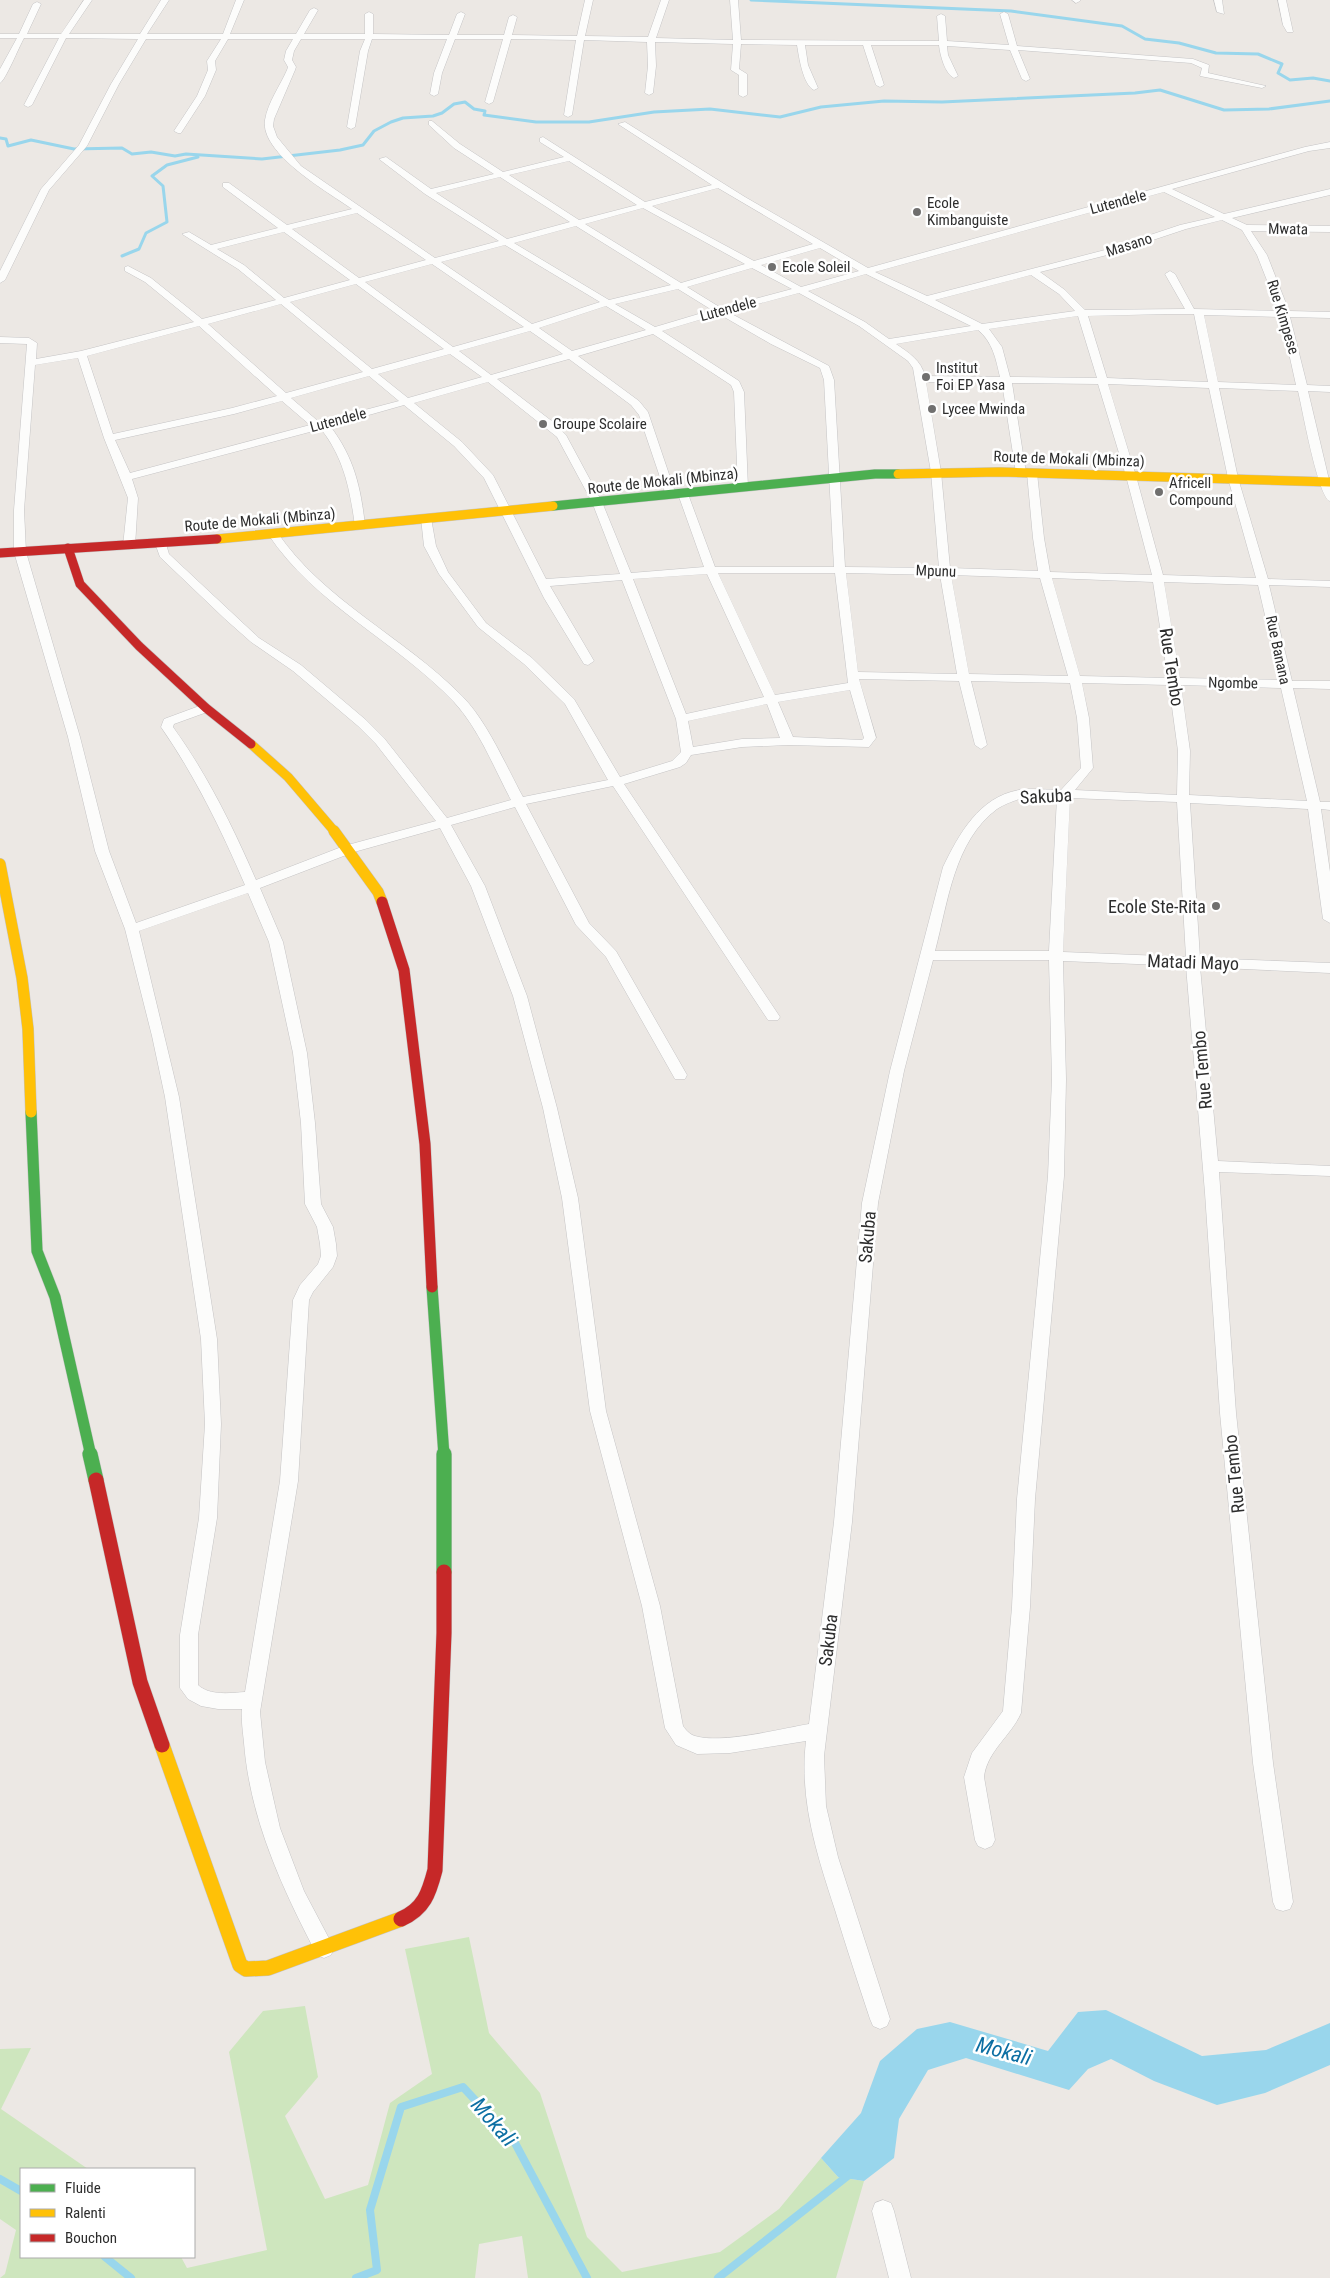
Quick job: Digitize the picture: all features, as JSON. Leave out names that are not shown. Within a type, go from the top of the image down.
[{"type":"street","points":[[28,105],[52,62],[64,35],[88,0]]},
{"type":"street","points":[[0,280],[21,241],[31,214],[45,189],[80,149],[164,0]]},
{"type":"street","points":[[178,131],[201,96],[212,70],[211,61],[225,38],[240,0]]},
{"type":"street","points":[[568,115],[575,61],[582,38],[589,0]]},
{"type":"street","points":[[649,93],[652,66],[651,40],[665,0]]},
{"type":"street","points":[[734,0],[737,42],[735,70],[744,74],[743,95]]},
{"type":"street","points":[[1218,0],[1220,12]]},
{"type":"street","points":[[1282,0],[1287,25],[1290,30]]},
{"type":"street","points":[[0,81],[20,35],[34,14],[37,4]]},
{"type":"street","points":[[314,10],[290,51],[288,60],[292,66],[270,116],[269,126],[281,148],[298,168],[356,210],[571,355],[640,408],[711,570],[771,699],[788,742]]},
{"type":"street","points":[[351,127],[364,51],[369,38],[368,14]]},
{"type":"street","points":[[434,94],[438,73],[461,14]]},
{"type":"street","points":[[1004,14],[1013,47],[1026,79]]},
{"type":"street","points":[[940,16],[944,55],[954,76]]},
{"type":"street","points":[[489,102],[513,17]]},
{"type":"street","points":[[0,36],[64,35],[225,38],[299,36],[369,38],[506,37],[737,42],[942,43],[1179,59],[1193,61],[1206,67],[1203,74],[1262,86]]},
{"type":"street","points":[[801,42],[804,65],[814,88]]},
{"type":"street","points":[[866,43],[880,86]]},
{"type":"street","points":[[132,929],[252,887],[349,849],[519,802],[616,782],[676,764],[688,752],[742,743],[865,744],[869,742],[870,738],[853,681],[840,570],[829,380],[824,366],[774,342],[720,311],[576,222],[457,146],[432,123]]},
{"type":"street","points":[[622,124],[717,186],[866,271],[927,299],[980,327],[991,336],[997,346],[1006,380],[1026,473],[1044,574],[1077,680],[1088,740],[1087,768],[1064,795],[1056,956],[1059,1079],[1056,1176],[1051,1242],[1026,1499],[1021,1607],[1012,1713],[1006,1726],[981,1753],[974,1767],[985,1840]]},
{"type":"street","points":[[543,140],[642,204],[800,290],[888,342],[911,359],[918,368],[936,472],[945,571],[964,677],[981,744]]},
{"type":"street","name":"Lutendele","points":[[126,476],[170,467],[571,355],[720,311],[1308,149],[1330,145]]},
{"type":"street","points":[[428,192],[570,158]]},
{"type":"street","points":[[383,159],[428,192],[654,331],[734,383],[739,392],[743,488]]},
{"type":"street","points":[[226,184],[488,377],[549,424],[560,435],[597,502],[682,719],[688,752]]},
{"type":"street","points":[[30,363],[82,354],[358,282],[642,204],[717,186]]},
{"type":"street","points":[[1165,189],[1245,228]]},
{"type":"street","name":"Masano","points":[[927,299],[1108,252],[1184,227],[1329,194]]},
{"type":"street","points":[[209,248],[356,210]]},
{"type":"street","name":"Mwata","points":[[1245,228],[1330,229]]},
{"type":"street","name":"Rue Kimpese","points":[[1245,228],[1262,255],[1285,314],[1330,498]]},
{"type":"street","points":[[186,234],[242,267],[458,444],[488,477],[542,583],[588,661]]},
{"type":"street","points":[[110,438],[234,411],[530,328],[607,303],[680,286],[821,245]]},
{"type":"street","points":[[128,269],[148,280],[200,322],[320,425],[339,444],[353,477],[360,526]]},
{"type":"street","name":"Rue Tembo","points":[[1032,272],[1062,292],[1082,313],[1131,476],[1158,578],[1175,683],[1184,751],[1183,800],[1193,962],[1211,1166],[1229,1423],[1263,1763],[1283,1902]]},
{"type":"street","name":"Rue Banana","points":[[1170,274],[1195,311],[1214,384],[1233,478],[1263,582],[1285,684],[1322,806],[1330,919]]},
{"type":"street","points":[[888,342],[1082,313],[1195,311],[1330,315]]},
{"type":"street","points":[[0,340],[31,341],[19,510],[20,552],[72,728],[102,851],[132,929],[172,1097],[209,1338],[213,1424],[208,1518],[189,1635],[189,1688],[192,1693],[202,1699],[253,1700]]},
{"type":"street","points":[[82,354],[110,438],[126,476],[132,498],[129,546]]},
{"type":"street","points":[[921,379],[1103,381],[1330,389]]},
{"type":"street","name":"Route de Mokali (Mbinza)","points":[[0,553],[129,546],[273,534],[743,488],[835,477],[936,472],[1233,478],[1327,482]]},
{"type":"street","points":[[426,518],[430,546],[443,572],[482,625],[528,660],[570,702],[616,782],[678,872],[773,1017]]},
{"type":"street","points":[[273,534],[283,549],[327,594],[425,669],[459,700],[484,736],[584,924],[611,954],[680,1075]]},
{"type":"street","points":[[161,543],[164,555],[229,617],[255,640],[297,668],[362,723],[380,741],[443,822],[478,886],[520,996],[550,1108],[570,1198],[598,1411],[651,1606],[674,1728],[687,1743],[712,1747],[817,1731]]},
{"type":"street","points":[[0,864],[22,978],[28,1029],[37,1251],[55,1298],[68,1348],[140,1682],[240,1965],[246,1969],[268,1968],[414,1914],[426,1902],[435,1870],[444,1634],[444,1446],[428,1225],[425,1144],[404,970],[389,918],[378,892],[349,849],[277,765],[206,708],[139,646],[80,584],[68,548]]},
{"type":"street","name":"Mpunu","points":[[542,583],[711,570],[840,570],[945,571],[1330,584]]},
{"type":"street","name":"Ngombe","points":[[682,719],[853,681],[964,677],[1330,685]]},
{"type":"street","points":[[206,708],[168,722],[167,727],[184,749],[228,830],[276,942],[298,1044],[308,1123],[313,1204],[325,1227],[329,1256],[325,1267],[306,1289],[301,1300],[289,1481],[251,1712],[255,1762],[270,1828],[296,1895],[324,1948]]},
{"type":"street","name":"Sakuba","points":[[880,2019],[828,1857],[816,1806],[814,1756],[843,1522],[870,1203],[897,1071],[950,867],[964,838],[975,822],[994,805],[1020,794],[1322,806]]},
{"type":"street","name":"Matadi Mayo","points":[[928,955],[1056,956],[1330,968]]},
{"type":"street","points":[[1211,1166],[1330,1170]]},
{"type":"street","points":[[883,2211],[900,2278]]},
{"type":"green space","points":[[469,1937],[489,2033],[540,2093],[587,2237],[622,2272],[720,2252],[779,2209],[821,2158],[838,2177],[864,2181],[836,2278],[528,2278],[522,2236],[479,2244],[475,2278],[0,2278],[5,2274],[16,2230],[0,2219],[0,2049],[31,2048],[1,2109],[87,2168],[20,2168],[20,2258],[182,2258],[187,2268],[267,2250],[229,2052],[263,2011],[305,2006],[318,2077],[285,2116],[325,2199],[368,2185],[390,2103],[432,2074],[405,1949]]},
{"type":"water","points":[[1106,2010],[1202,2056],[1266,2050],[1330,2023],[1330,2065],[1265,2093],[1217,2105],[1154,2081],[1111,2059],[1088,2069],[1069,2090],[966,2058],[928,2070],[899,2119],[894,2158],[864,2181],[838,2177],[821,2158],[861,2113],[880,2061],[917,2029],[950,2022],[1048,2051],[1078,2012]]},
{"type":"waterway","points":[[751,0],[1011,11],[1122,26],[1145,39],[1179,43],[1216,53],[1258,54],[1282,64],[1278,73],[1290,80],[1313,78],[1330,81]]},
{"type":"waterway","points":[[0,138],[6,139],[8,146],[31,140],[74,149],[122,148],[132,154],[151,152],[175,156],[186,154],[262,159],[340,150],[363,145],[374,131],[391,122],[403,118],[433,116],[442,113],[454,104],[465,102],[474,109],[485,111],[484,115],[536,122],[589,122],[654,112],[710,109],[780,117],[821,107],[884,101],[942,102],[1135,93],[1160,90],[1224,110],[1269,109],[1330,101]]},
{"type":"waterway","points":[[122,256],[139,249],[146,233],[167,222],[163,186],[152,176],[167,165],[198,157]]},
{"type":"waterway","name":"Mokali","points":[[356,2278],[377,2270],[370,2210],[401,2107],[463,2087],[515,2143],[587,2278]]},
{"type":"waterway","name":"Mokali","points":[[718,2278],[850,2174]]},
{"type":"waterway","name":"Mokali","points":[[0,2179],[20,2190]]},
{"type":"waterway","name":"Mokali","points":[[106,2258],[131,2278]]},
{"type":"traffic: fast","points":[[553,506],[875,474],[898,474]]},
{"type":"traffic: fast","points":[[31,1112],[37,1251],[55,1297],[96,1480]]},
{"type":"traffic: fast","points":[[432,1287],[444,1446],[444,1572]]},
{"type":"traffic: slow","points":[[898,474],[999,472],[1330,482]]},
{"type":"traffic: slow","points":[[217,539],[553,506]]},
{"type":"traffic: slow","points":[[251,744],[288,777],[320,813],[378,892],[382,902]]},
{"type":"traffic: slow","points":[[0,864],[22,978],[28,1029],[31,1112]]},
{"type":"traffic: slow","points":[[162,1745],[240,1965],[246,1969],[268,1968],[401,1919]]},
{"type":"traffic: jam","points":[[0,553],[217,539]]},
{"type":"traffic: jam","points":[[68,548],[80,584],[139,646],[206,708],[251,744]]},
{"type":"traffic: jam","points":[[382,902],[404,970],[425,1144],[432,1287]]},
{"type":"traffic: jam","points":[[96,1480],[140,1682],[162,1745]]},
{"type":"traffic: jam","points":[[401,1919],[417,1911],[422,1906],[426,1900],[435,1870],[444,1633],[444,1572]]},
{"type":"place","name":"Ecole Kimbanguiste","points":[[917,212]]},
{"type":"place","name":"Ecole Soleil","points":[[772,267]]},
{"type":"place","name":"Institut Foi EP Yasa","points":[[926,377]]},
{"type":"place","name":"Lycee Mwinda","points":[[932,409]]},
{"type":"place","name":"Groupe Scolaire","points":[[543,424]]},
{"type":"place","name":"Africell Compound","points":[[1159,492]]},
{"type":"place","name":"Ecole Ste-Rita","points":[[1216,906]]}]
